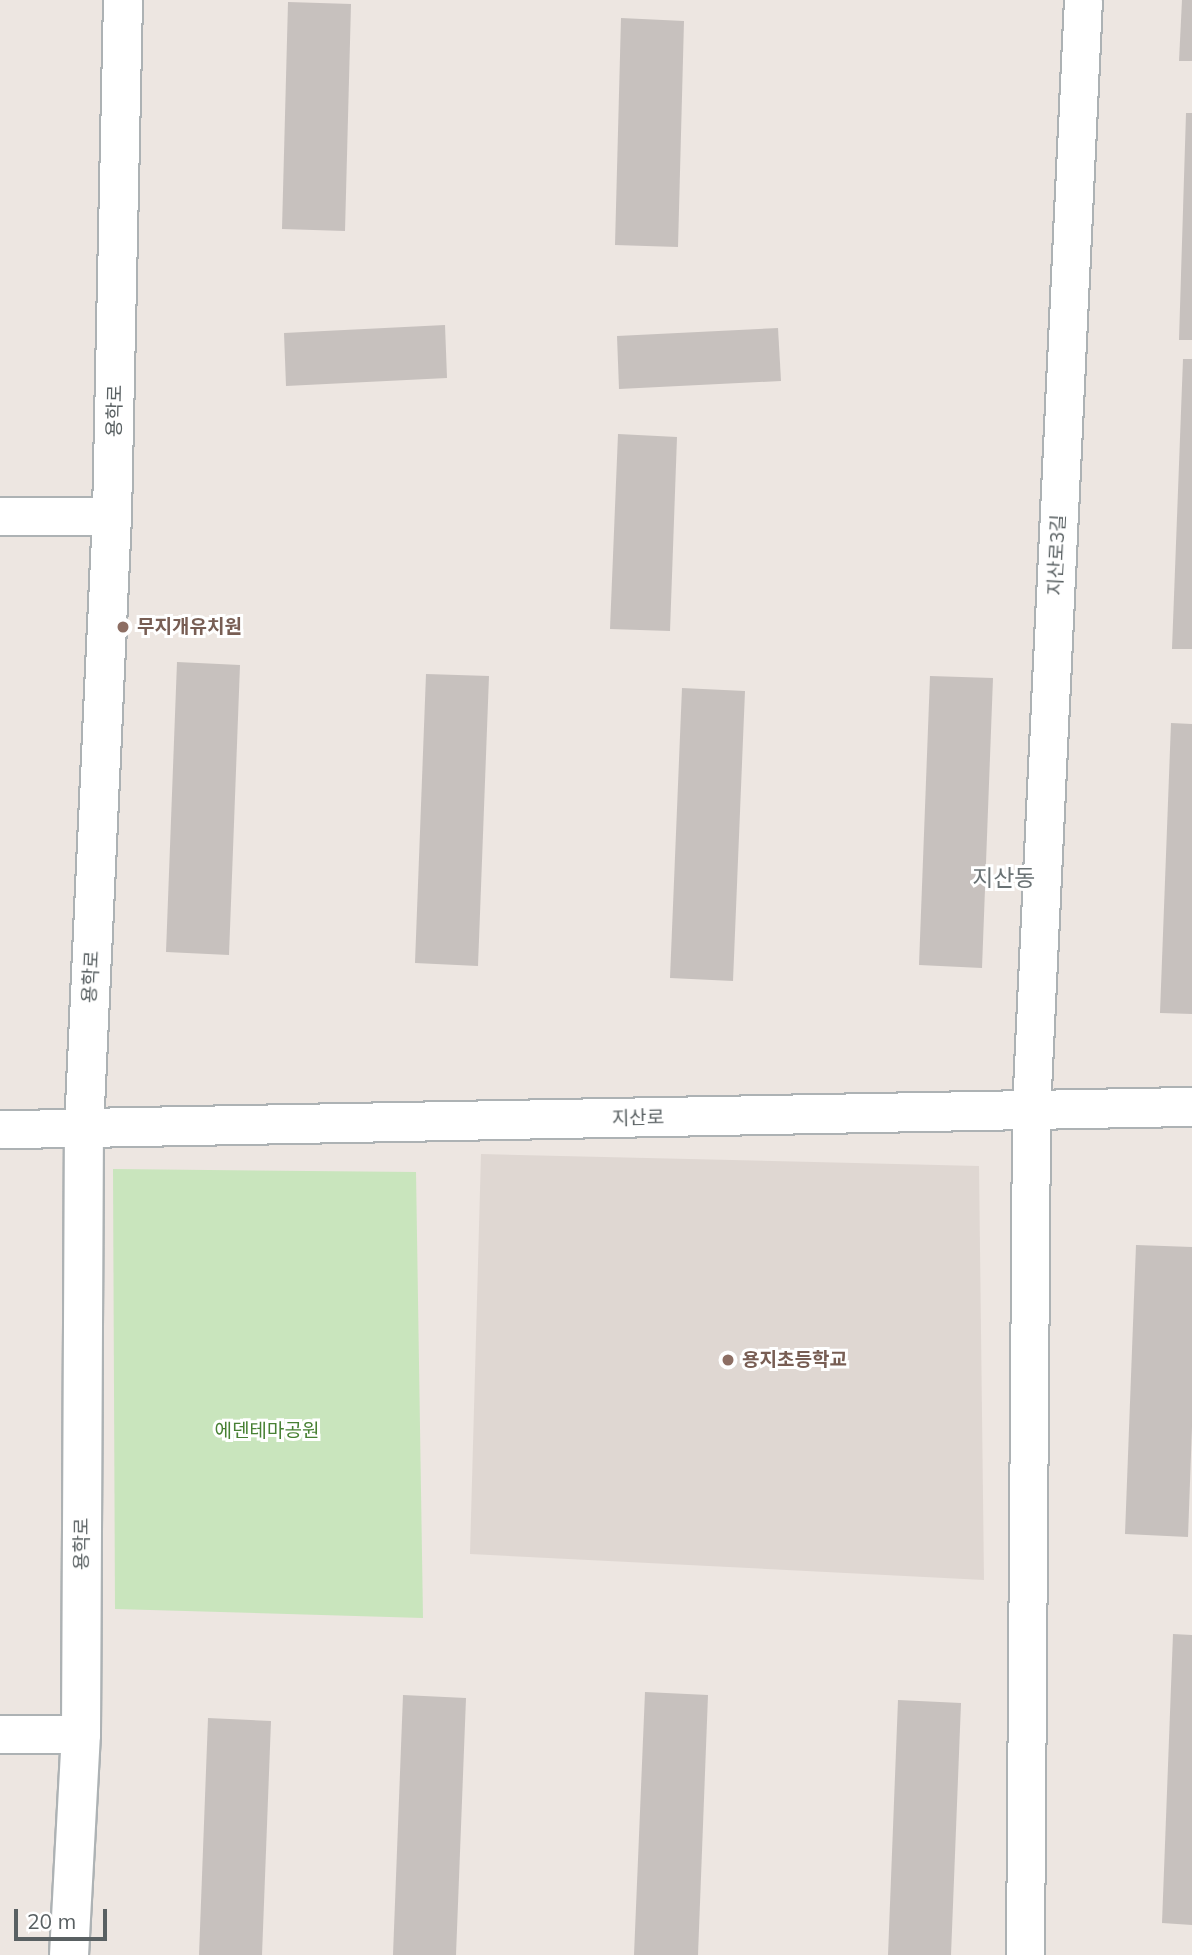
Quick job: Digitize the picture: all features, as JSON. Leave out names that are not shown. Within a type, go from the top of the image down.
[{"type":"street","name":"용학로","points":[[69,1955],[81,1734],[83,1128],[113,516],[123,0]]},
{"type":"street","name":"지산로3길","points":[[1024,1955],[1031,1110],[1083,0]]},
{"type":"street","points":[[0,516],[113,516]]},
{"type":"street","name":"지산로","points":[[83,1128],[1192,1107]]},
{"type":"street","points":[[0,1129],[83,1128]]},
{"type":"street","points":[[0,1734],[81,1734]]},
{"type":"shaded area","name":"용지초등학교","points":[[481,1154],[979,1166],[984,1580],[470,1554]]},
{"type":"green space","name":"에덴테마공원","points":[[113,1169],[416,1172],[423,1618],[115,1609]]},
{"type":"building","points":[[1182,0],[1192,0],[1192,61],[1179,61]]},
{"type":"building","points":[[288,2],[351,4],[345,231],[282,229]]},
{"type":"building","points":[[621,18],[684,21],[678,247],[615,245]]},
{"type":"building","points":[[1186,113],[1192,113],[1192,340],[1179,340]]},
{"type":"building","points":[[445,325],[447,378],[286,386],[284,333]]},
{"type":"building","points":[[778,328],[781,381],[619,389],[617,336]]},
{"type":"building","points":[[1183,359],[1192,359],[1192,649],[1172,649]]},
{"type":"building","points":[[618,434],[677,437],[670,631],[610,629]]},
{"type":"building","points":[[177,662],[240,665],[229,955],[166,952]]},
{"type":"building","points":[[426,674],[489,676],[478,966],[415,963]]},
{"type":"building","points":[[930,676],[993,678],[982,968],[919,965]]},
{"type":"building","points":[[682,688],[745,691],[733,981],[670,978]]},
{"type":"building","points":[[1171,723],[1192,724],[1192,1014],[1160,1013]]},
{"type":"building","points":[[1136,1245],[1192,1247],[1192,1427],[1188,1537],[1125,1534]]},
{"type":"building","points":[[1173,1634],[1192,1635],[1192,1925],[1162,1923]]},
{"type":"building","points":[[645,1692],[708,1695],[698,1955],[634,1955]]},
{"type":"building","points":[[403,1695],[466,1698],[456,1955],[393,1955]]},
{"type":"building","points":[[898,1700],[961,1703],[951,1955],[888,1955]]},
{"type":"building","points":[[208,1718],[271,1721],[262,1955],[199,1955]]},
{"type":"place","name":"무지개유치원","points":[[123,627]]},
{"type":"place","name":"용지초등학교","points":[[728,1360]]},
{"type":"district","name":"지산동","points":[[1004,878]]}]
